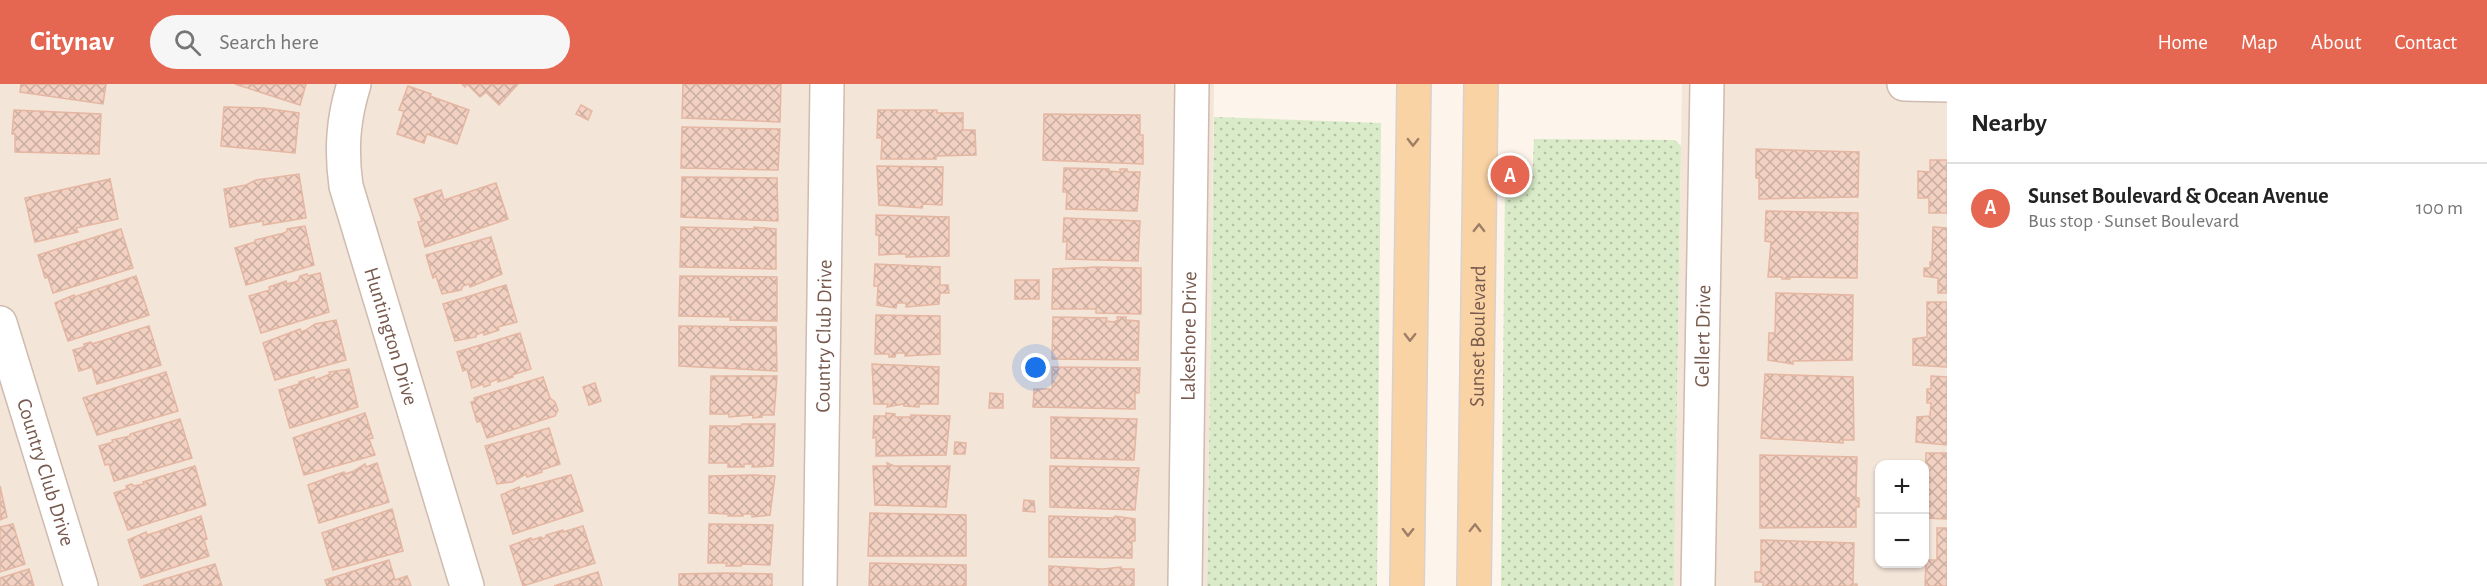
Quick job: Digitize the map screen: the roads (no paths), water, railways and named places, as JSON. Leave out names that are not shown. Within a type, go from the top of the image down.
[{"type":"main road","points":[[1407,586],[1414,84]]},
{"type":"main road","name":"Sunset Boulevard","points":[[1474,586],[1481,84]]},
{"type":"street","name":"Huntington Drive","points":[[354,84],[343,133],[342,161],[346,186],[466,586]]},
{"type":"street","name":"Country Club Drive","points":[[820,586],[827,84]]},
{"type":"street","name":"Lakeshore Drive","points":[[1185,586],[1192,84]]},
{"type":"street","name":"Gellert Drive","points":[[1698,586],[1707,84]]},
{"type":"street","points":[[1904,84],[1947,85]]},
{"type":"street","name":"Country Club Drive","points":[[0,323],[81,586]]},
{"type":"place","name":"Sunset Boulevard & Ocean Avenue","points":[[1510,175]]}]
